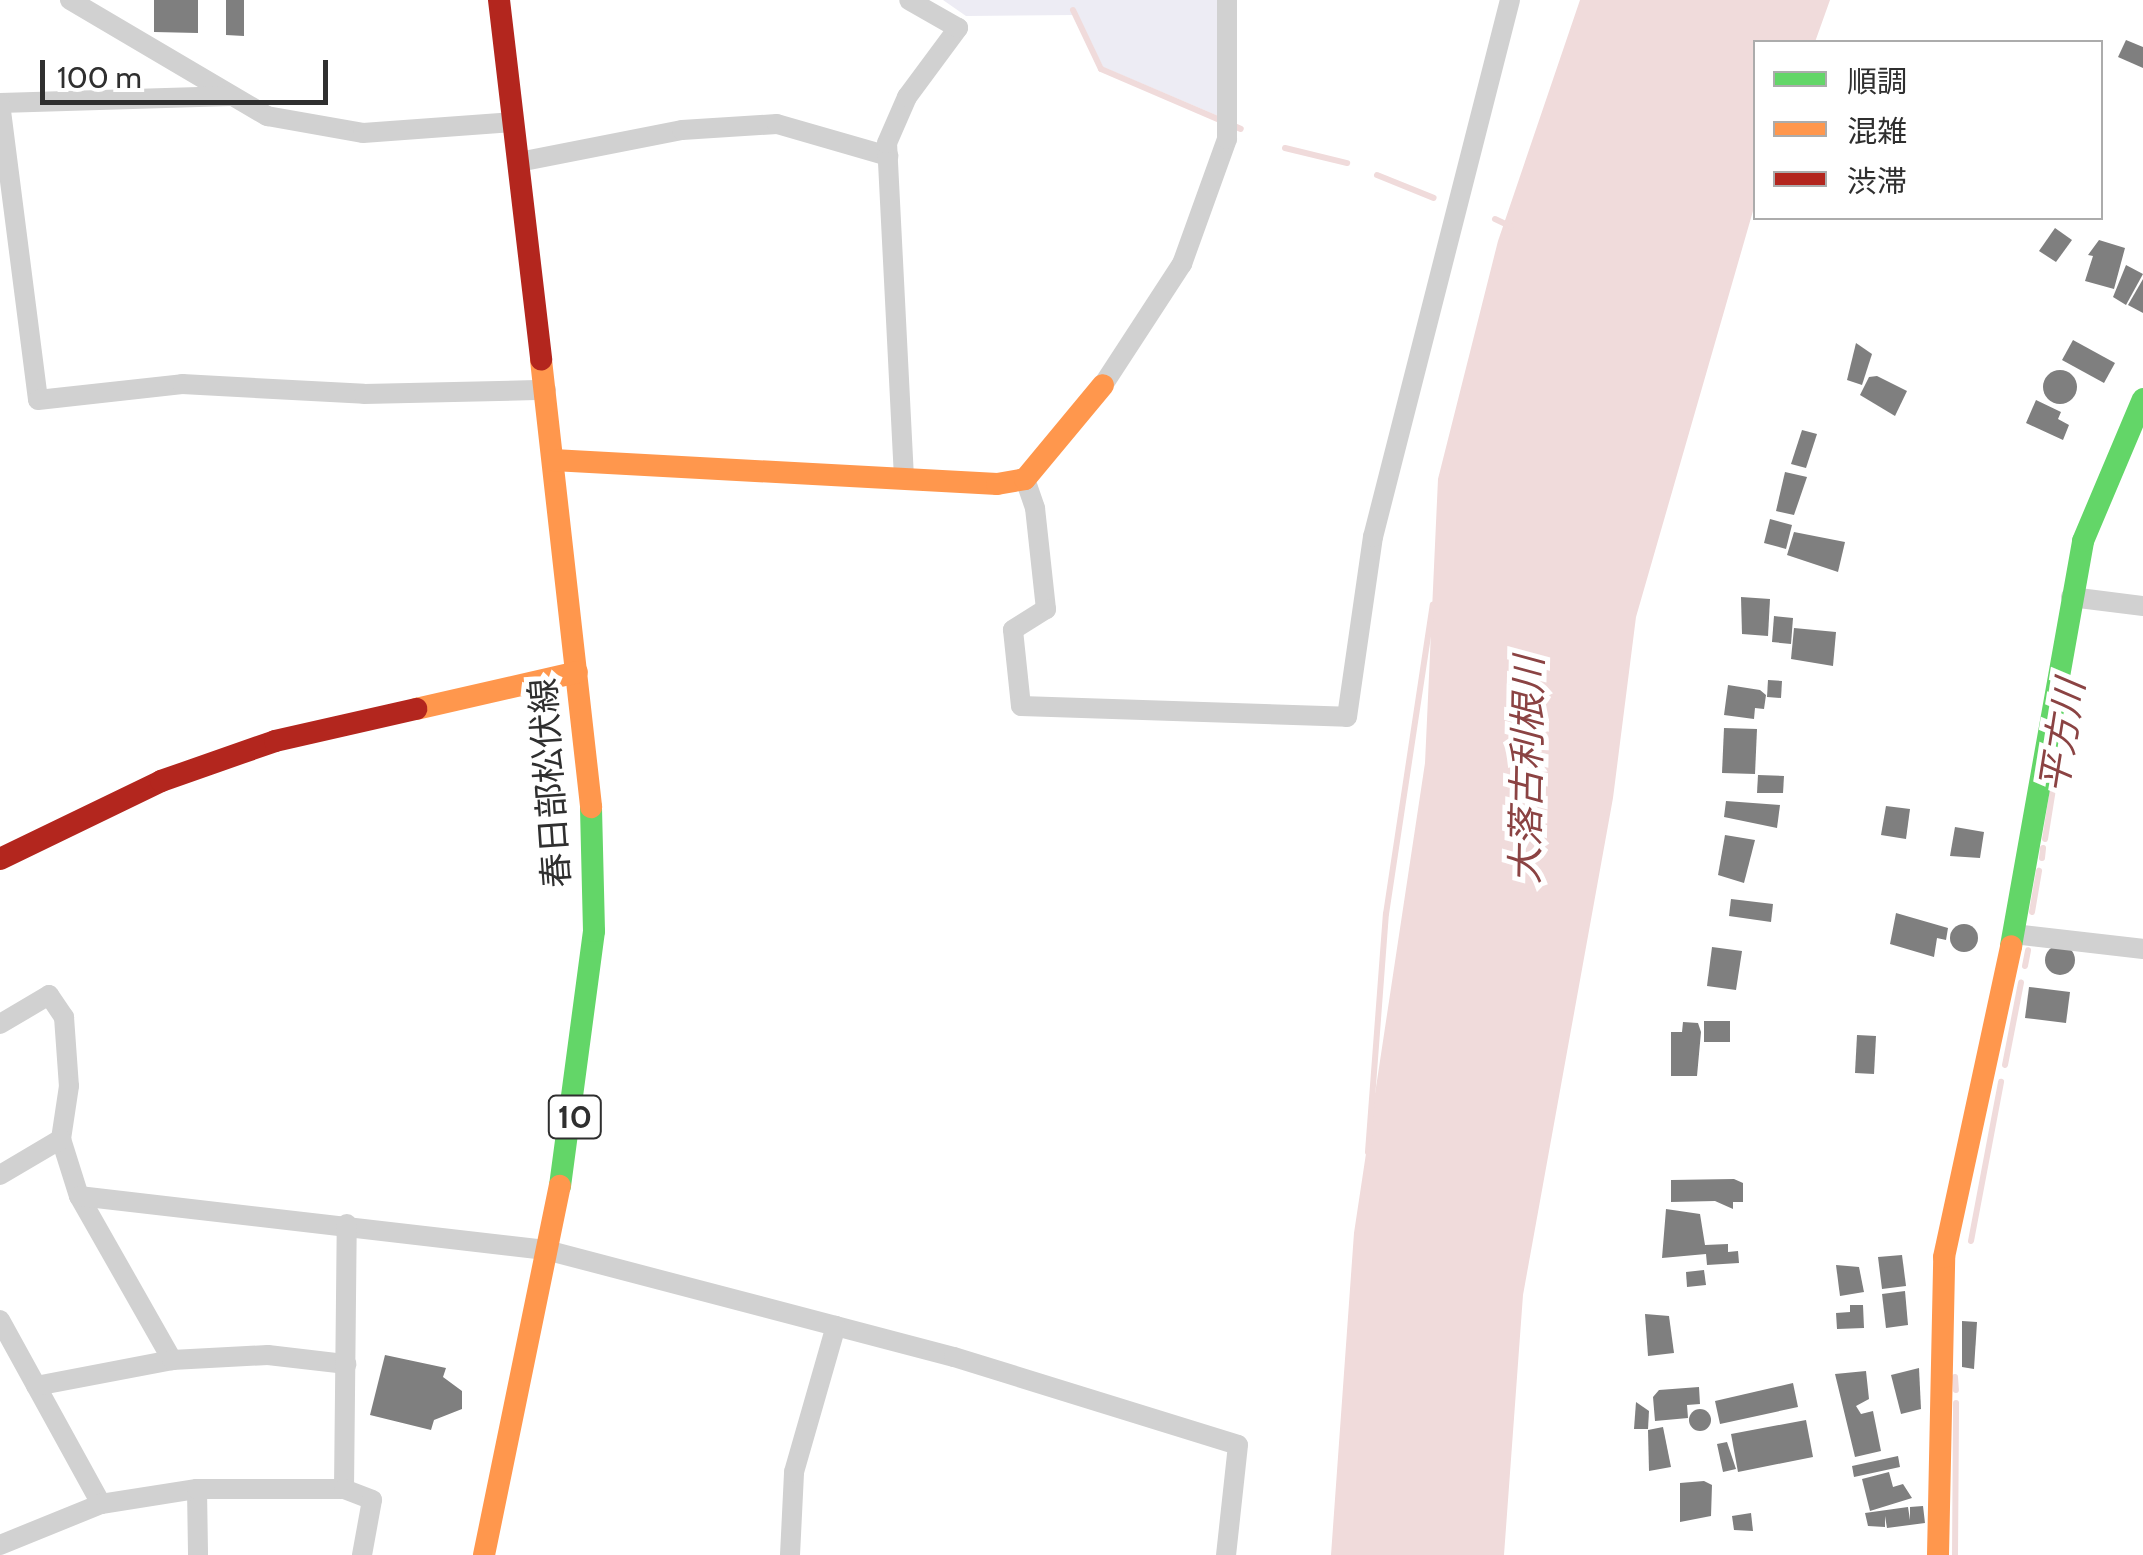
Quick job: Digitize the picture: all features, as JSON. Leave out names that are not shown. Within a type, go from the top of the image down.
[{"type":"street","points":[[70,0],[267,116],[363,133],[514,122]]},
{"type":"street","name":"春日部松伏線","points":[[484,1555],[574,1119],[593,970],[590,772],[499,0]]},
{"type":"street","points":[[904,478],[888,156],[908,97],[958,28],[909,0]]},
{"type":"street","points":[[553,460],[997,484],[1025,480],[1103,385],[1182,264],[1227,136],[1226,0]]},
{"type":"street","points":[[1025,480],[1035,508],[1046,610],[1013,630],[1021,706],[1347,717],[1373,537],[1510,0]]},
{"type":"street","points":[[232,96],[0,103],[1,160],[38,400],[182,384],[364,394],[546,390]]},
{"type":"street","points":[[519,162],[682,130],[777,124],[888,156]]},
{"type":"street","points":[[1938,1555],[1944,1257],[2014,934],[2083,542],[2143,400]]},
{"type":"street","points":[[2071,597],[2143,606]]},
{"type":"street","points":[[0,860],[161,781],[247,750],[577,672]]},
{"type":"street","points":[[2014,934],[2143,950]]},
{"type":"street","points":[[0,1024],[49,995],[64,1017],[69,1086],[62,1138],[79,1196],[172,1360]]},
{"type":"street","points":[[0,1175],[62,1138]]},
{"type":"street","points":[[79,1196],[546,1250],[836,1326],[1238,1444],[1226,1555]]},
{"type":"street","points":[[344,1490],[347,1224]]},
{"type":"street","points":[[0,1320],[101,1504]]},
{"type":"street","points":[[790,1555],[794,1472],[836,1326]]},
{"type":"street","points":[[36,1386],[172,1360],[268,1356],[346,1364]]},
{"type":"street","points":[[197,1490],[198,1555]]},
{"type":"street","points":[[0,1545],[101,1504],[197,1490],[344,1490],[372,1500],[362,1555]]},
{"type":"shaded area","points":[[943,0],[1221,0],[1223,118],[1103,67],[1078,15],[966,16]]},
{"type":"water","name":"大落古利根川","points":[[1580,0],[1830,0],[1816,40],[1753,40],[1753,211],[1636,617],[1613,798],[1523,1295],[1504,1555],[1331,1555],[1354,1233],[1425,763],[1438,479],[1498,241]]},
{"type":"building","points":[[154,0],[198,0],[198,33],[154,32]]},
{"type":"building","points":[[226,0],[244,0],[244,36],[226,35]]},
{"type":"building","points":[[2126,40],[2143,47],[2143,68],[2118,57]]},
{"type":"building","points":[[2055,228],[2072,240],[2056,262],[2039,251]]},
{"type":"building","points":[[2099,240],[2125,248],[2114,289],[2085,281],[2093,256],[2088,255]]},
{"type":"building","points":[[2126,265],[2143,274],[2126,305],[2113,297]]},
{"type":"building","points":[[2143,279],[2143,313],[2128,305]]},
{"type":"building","points":[[2073,340],[2115,363],[2104,383],[2062,360]]},
{"type":"building","points":[[1856,343],[1872,354],[1862,385],[1847,380]]},
{"type":"building","points":[[2060,370],[2072,375],[2077,387],[2072,399],[2060,404],[2048,399],[2043,387],[2048,375]]},
{"type":"building","points":[[1877,376],[1907,391],[1895,416],[1860,395],[1869,377]]},
{"type":"building","points":[[2036,400],[2061,412],[2058,419],[2069,425],[2063,440],[2026,423]]},
{"type":"building","points":[[1802,430],[1817,434],[1806,468],[1791,464]]},
{"type":"building","points":[[1785,472],[1807,477],[1794,515],[1776,511]]},
{"type":"building","points":[[1770,519],[1792,525],[1786,549],[1764,543]]},
{"type":"building","points":[[1794,532],[1845,542],[1838,572],[1787,555]]},
{"type":"building","points":[[1741,597],[1770,599],[1768,636],[1742,634]]},
{"type":"building","points":[[1774,616],[1793,618],[1791,644],[1772,642]]},
{"type":"building","points":[[1794,628],[1836,632],[1833,666],[1791,659]]},
{"type":"building","points":[[1768,680],[1782,681],[1781,698],[1767,697]]},
{"type":"building","points":[[1728,685],[1760,690],[1766,695],[1764,709],[1755,708],[1754,719],[1724,715]]},
{"type":"building","points":[[1724,728],[1757,729],[1755,774],[1722,773]]},
{"type":"building","points":[[1758,775],[1784,776],[1783,793],[1757,793]]},
{"type":"building","points":[[1726,801],[1780,805],[1777,828],[1724,817]]},
{"type":"building","points":[[1886,806],[1910,809],[1906,839],[1881,835]]},
{"type":"building","points":[[1955,827],[1984,832],[1980,858],[1950,856]]},
{"type":"building","points":[[1725,835],[1755,840],[1744,883],[1718,875]]},
{"type":"building","points":[[1731,899],[1773,904],[1771,922],[1729,916]]},
{"type":"building","points":[[1896,913],[1948,928],[1946,940],[1937,938],[1934,957],[1890,944]]},
{"type":"building","points":[[1964,924],[1974,928],[1978,938],[1974,948],[1964,952],[1954,948],[1950,938],[1954,928]]},
{"type":"building","points":[[2060,945],[2074,954],[2075,960],[2066,974],[2060,975],[2046,966],[2045,960],[2054,946]]},
{"type":"building","points":[[1712,947],[1742,951],[1736,990],[1707,986]]},
{"type":"building","points":[[2029,987],[2070,992],[2066,1023],[2025,1018]]},
{"type":"building","points":[[1704,1021],[1730,1021],[1730,1042],[1704,1042]]},
{"type":"building","points":[[1683,1022],[1698,1023],[1701,1032],[1697,1076],[1671,1076],[1671,1032],[1682,1032]]},
{"type":"building","points":[[1857,1035],[1876,1036],[1874,1074],[1855,1073]]},
{"type":"building","points":[[1734,1179],[1743,1183],[1743,1202],[1733,1202],[1733,1209],[1715,1201],[1671,1202],[1671,1180]]},
{"type":"building","points":[[1666,1209],[1700,1214],[1705,1245],[1728,1244],[1728,1252],[1738,1251],[1739,1263],[1707,1265],[1706,1254],[1662,1258]]},
{"type":"building","points":[[1902,1255],[1906,1286],[1882,1289],[1878,1257]]},
{"type":"building","points":[[1836,1265],[1859,1267],[1864,1292],[1840,1296]]},
{"type":"building","points":[[1704,1270],[1706,1285],[1687,1287],[1686,1272]]},
{"type":"building","points":[[1905,1291],[1908,1325],[1886,1328],[1882,1294]]},
{"type":"building","points":[[1850,1305],[1863,1305],[1864,1328],[1837,1329],[1836,1313],[1850,1312]]},
{"type":"building","points":[[1645,1314],[1669,1316],[1674,1353],[1648,1356]]},
{"type":"building","points":[[1962,1321],[1977,1322],[1974,1369],[1962,1367]]},
{"type":"building","points":[[385,1355],[446,1368],[443,1377],[462,1391],[462,1409],[434,1420],[431,1430],[370,1415]]},
{"type":"building","points":[[1919,1368],[1921,1409],[1901,1414],[1891,1375]]},
{"type":"building","points":[[1866,1371],[1869,1399],[1856,1406],[1861,1414],[1873,1411],[1881,1451],[1855,1457],[1835,1374]]},
{"type":"building","points":[[1793,1383],[1798,1407],[1720,1424],[1715,1401]]},
{"type":"building","points":[[1699,1387],[1700,1404],[1687,1405],[1688,1418],[1655,1421],[1653,1397],[1659,1390]]},
{"type":"building","points":[[1636,1402],[1649,1411],[1648,1429],[1634,1429]]},
{"type":"building","points":[[1700,1409],[1711,1420],[1700,1431],[1689,1420]]},
{"type":"building","points":[[1806,1420],[1813,1457],[1738,1472],[1731,1434]]},
{"type":"building","points":[[1663,1427],[1671,1467],[1649,1471],[1648,1430]]},
{"type":"building","points":[[1727,1442],[1736,1469],[1723,1472],[1717,1444]]},
{"type":"building","points":[[1898,1456],[1900,1467],[1854,1477],[1852,1466]]},
{"type":"building","points":[[1889,1472],[1893,1487],[1903,1484],[1912,1498],[1870,1511],[1862,1479]]},
{"type":"building","points":[[1704,1481],[1712,1485],[1711,1516],[1680,1522],[1680,1483]]},
{"type":"building","points":[[1923,1506],[1925,1523],[1887,1528],[1885,1516],[1885,1527],[1868,1526],[1865,1513],[1908,1507],[1910,1520],[1910,1507]]},
{"type":"building","points":[[1751,1513],[1753,1531],[1734,1530],[1732,1516]]},
{"type":"waterway","points":[[1073,10],[1101,69],[1241,129]]},
{"type":"waterway","points":[[1285,148],[1347,163]]},
{"type":"waterway","points":[[1377,175],[1434,198]]},
{"type":"waterway","points":[[1495,219],[1510,226]]},
{"type":"waterway","points":[[1368,1152],[1386,914],[1433,605]]},
{"type":"waterway","name":"平方川","points":[[2045,839],[2058,758]]},
{"type":"waterway","name":"平方川","points":[[2042,858],[2043,848]]},
{"type":"waterway","name":"平方川","points":[[2032,912],[2039,871]]},
{"type":"waterway","name":"平方川","points":[[2025,966],[2028,950]]},
{"type":"waterway","name":"平方川","points":[[2005,1065],[2021,983]]},
{"type":"waterway","name":"平方川","points":[[1971,1241],[2001,1082]]},
{"type":"waterway","name":"平方川","points":[[1955,1377],[1956,1390]]},
{"type":"waterway","name":"平方川","points":[[1955,1555],[1956,1403]]},
{"type":"traffic: fast","points":[[2011,946],[2083,541],[2143,399]]},
{"type":"traffic: fast","points":[[560,1186],[594,931],[591,807]]},
{"type":"traffic: slow","points":[[541,360],[591,807]]},
{"type":"traffic: slow","points":[[553,460],[997,484],[1025,479],[1103,385]]},
{"type":"traffic: slow","points":[[416,709],[577,672]]},
{"type":"traffic: slow","points":[[1938,1555],[1944,1257],[2011,946]]},
{"type":"traffic: slow","points":[[484,1555],[560,1186]]},
{"type":"traffic: jam","points":[[499,0],[541,360]]},
{"type":"traffic: jam","points":[[0,859],[161,781],[275,741],[416,709]]}]
